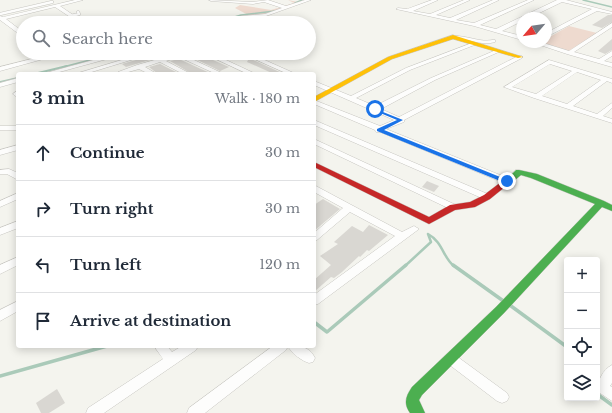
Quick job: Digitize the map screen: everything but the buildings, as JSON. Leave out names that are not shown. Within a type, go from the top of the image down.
[{"type":"street","points":[[1,17],[54,4],[81,0]]},
{"type":"street","points":[[211,0],[253,3],[264,0],[286,8]]},
{"type":"street","points":[[254,16],[266,15],[309,0]]},
{"type":"street","points":[[407,11],[436,0]]},
{"type":"street","points":[[430,16],[468,0]]},
{"type":"street","points":[[451,20],[497,0]]},
{"type":"street","points":[[475,25],[532,0]]},
{"type":"street","points":[[537,12],[561,0],[612,13]]},
{"type":"street","points":[[54,4],[71,16]]},
{"type":"street","points":[[398,9],[475,25],[516,36]]},
{"type":"street","points":[[552,32],[596,9]]},
{"type":"street","points":[[1,17],[16,29]]},
{"type":"street","points":[[497,31],[516,22]]},
{"type":"street","points":[[569,53],[612,25]]},
{"type":"street","points":[[316,100],[390,58],[453,37],[520,57],[401,120],[379,130]]},
{"type":"street","points":[[350,99],[408,69],[476,43]]},
{"type":"street","points":[[552,48],[612,65]]},
{"type":"street","points":[[375,109],[433,79],[498,51]]},
{"type":"street","points":[[600,61],[612,53]]},
{"type":"street","points":[[0,69],[31,60]]},
{"type":"street","points":[[55,60],[67,68]]},
{"type":"street","points":[[52,72],[99,60]]},
{"type":"street","points":[[80,66],[90,72],[127,60]]},
{"type":"street","points":[[125,72],[160,60],[184,72]]},
{"type":"street","points":[[190,60],[216,72]]},
{"type":"street","points":[[222,60],[249,72]]},
{"type":"street","points":[[260,60],[288,72]]},
{"type":"street","points":[[609,80],[549,62],[507,88],[612,121]]},
{"type":"street","points":[[209,72],[229,63]]},
{"type":"street","points":[[86,64],[90,72]]},
{"type":"street","points":[[114,64],[121,72]]},
{"type":"street","points":[[140,66],[150,72]]},
{"type":"street","points":[[536,97],[577,70]]},
{"type":"street","points":[[567,107],[609,80]]},
{"type":"street","points":[[0,85],[16,81]]},
{"type":"street","points":[[316,84],[401,120]]},
{"type":"street","points":[[316,102],[379,130],[507,181]]},
{"type":"street","points":[[598,116],[612,105]]},
{"type":"street","points":[[316,123],[487,197]]},
{"type":"street","points":[[0,128],[16,128]]},
{"type":"street","points":[[316,142],[453,207]]},
{"type":"street","points":[[0,152],[16,148]]},
{"type":"street","points":[[316,165],[429,221],[453,207],[472,205],[487,197],[519,172],[534,176],[612,208]]},
{"type":"street","points":[[0,172],[9,171],[16,176]]},
{"type":"street","points":[[316,191],[350,207],[402,236]]},
{"type":"street","points":[[0,204],[16,197]]},
{"type":"street","points":[[418,413],[412,406],[412,399],[417,391],[451,359],[579,228],[601,203]]},
{"type":"street","points":[[316,236],[350,207]]},
{"type":"street","points":[[0,232],[16,225]]},
{"type":"street","points":[[316,300],[402,236],[414,229]]},
{"type":"street","points":[[0,270],[16,262]]},
{"type":"street","points":[[0,316],[16,307]]},
{"type":"street","points":[[162,348],[171,360]]},
{"type":"street","points":[[93,413],[189,348]]},
{"type":"street","points":[[194,413],[279,348]]},
{"type":"street","points":[[296,348],[309,358]]},
{"type":"street","points":[[451,359],[502,397]]},
{"type":"street","points":[[612,371],[602,388],[612,395]]},
{"type":"lane","points":[[71,16],[79,14],[78,12]]},
{"type":"lane","points":[[476,43],[488,44],[494,41]]},
{"type":"shaded area","points":[[288,0],[303,3],[264,16],[250,16],[235,8],[240,5],[271,10],[294,3]]},
{"type":"shaded area","points":[[569,26],[597,33],[569,51],[552,46],[552,36]]},
{"type":"waterway","points":[[295,3],[302,0]]},
{"type":"waterway","points":[[583,0],[612,7]]},
{"type":"waterway","points":[[238,16],[275,11]]},
{"type":"waterway","points":[[65,67],[90,60]]},
{"type":"waterway","points":[[42,72],[65,67]]},
{"type":"waterway","points":[[0,82],[16,78]]},
{"type":"waterway","points":[[405,266],[431,242],[428,234],[437,241],[447,259],[454,266]]},
{"type":"waterway","points":[[316,324],[327,332],[406,265]]},
{"type":"waterway","points":[[453,265],[502,300]]},
{"type":"waterway","points":[[511,306],[564,345]]},
{"type":"waterway","points":[[0,376],[100,348]]},
{"type":"waterway","points":[[600,396],[612,405]]},
{"type":"traffic: fast","points":[[512,178],[519,172],[534,176],[612,208]]},
{"type":"traffic: fast","points":[[418,413],[413,406],[412,399],[417,391],[500,310],[601,203]]},
{"type":"traffic: slow","points":[[316,99],[390,58],[453,37],[520,57]]},
{"type":"traffic: jam","points":[[316,165],[429,221],[453,207],[472,205],[487,197],[512,178]]},
{"type":"route","points":[[375,109],[401,120],[379,130],[507,181]]}]
